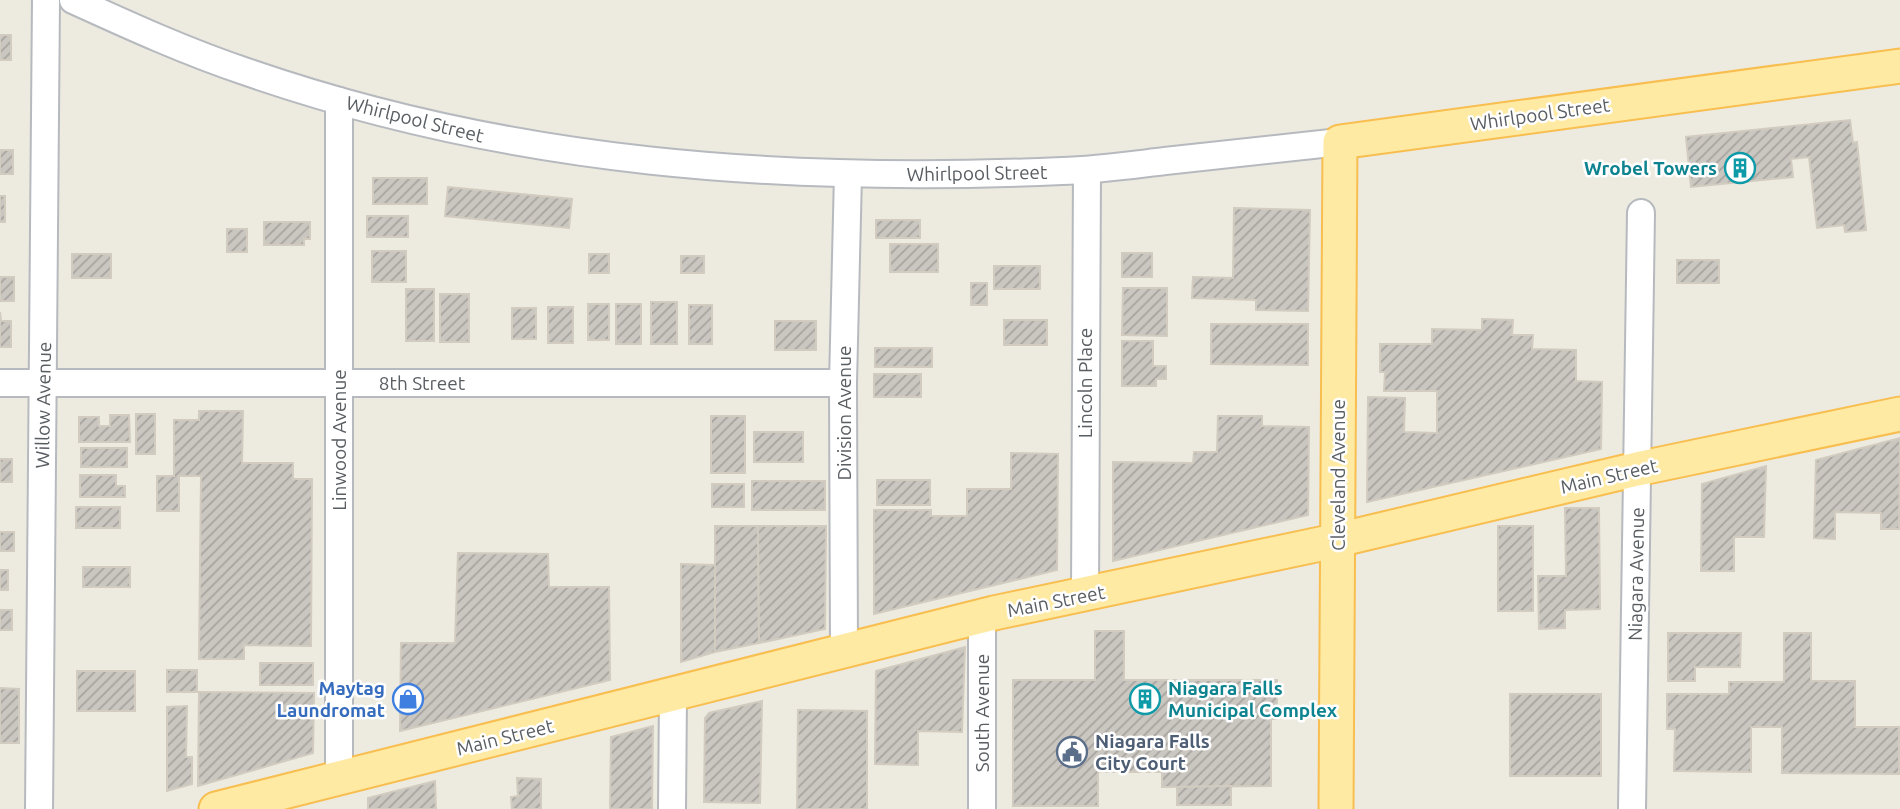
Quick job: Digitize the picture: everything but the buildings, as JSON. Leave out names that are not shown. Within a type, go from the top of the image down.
[{"type":"main road","name":"Whirlpool Street","points":[[1340,142],[1900,66]]},
{"type":"main road","name":"Cleveland Avenue","points":[[1336,809],[1340,142]]},
{"type":"main road","name":"Main Street","points":[[216,809],[982,616],[1085,596],[1637,469],[1900,414]]},
{"type":"street","name":"Willow Avenue","points":[[39,809],[46,0]]},
{"type":"street","name":"Whirlpool Street","points":[[73,0],[151,35],[246,72],[339,101],[467,133],[578,153],[667,164],[848,174],[1087,170],[1340,142]]},
{"type":"street","name":"Linwood Avenue","points":[[339,101],[339,778]]},
{"type":"street","name":"Lincoln Place","points":[[1085,596],[1087,170]]},
{"type":"street","name":"Division Avenue","points":[[844,652],[843,383],[848,174]]},
{"type":"street","name":"Niagara Avenue","points":[[1632,809],[1641,213]]},
{"type":"street","name":"8th Street","points":[[0,383],[843,383]]},
{"type":"street","name":"South Avenue","points":[[982,616],[982,809]]},
{"type":"street","points":[[672,809],[673,695]]},
{"type":"place","name":"Wrobel Towers","points":[[1740,168]]},
{"type":"place","name":"Maytag Laundromat","points":[[408,699]]},
{"type":"place","name":"Niagara Falls Municipal Complex","points":[[1145,699]]},
{"type":"place","name":"Niagara Falls City Court","points":[[1072,752]]}]
